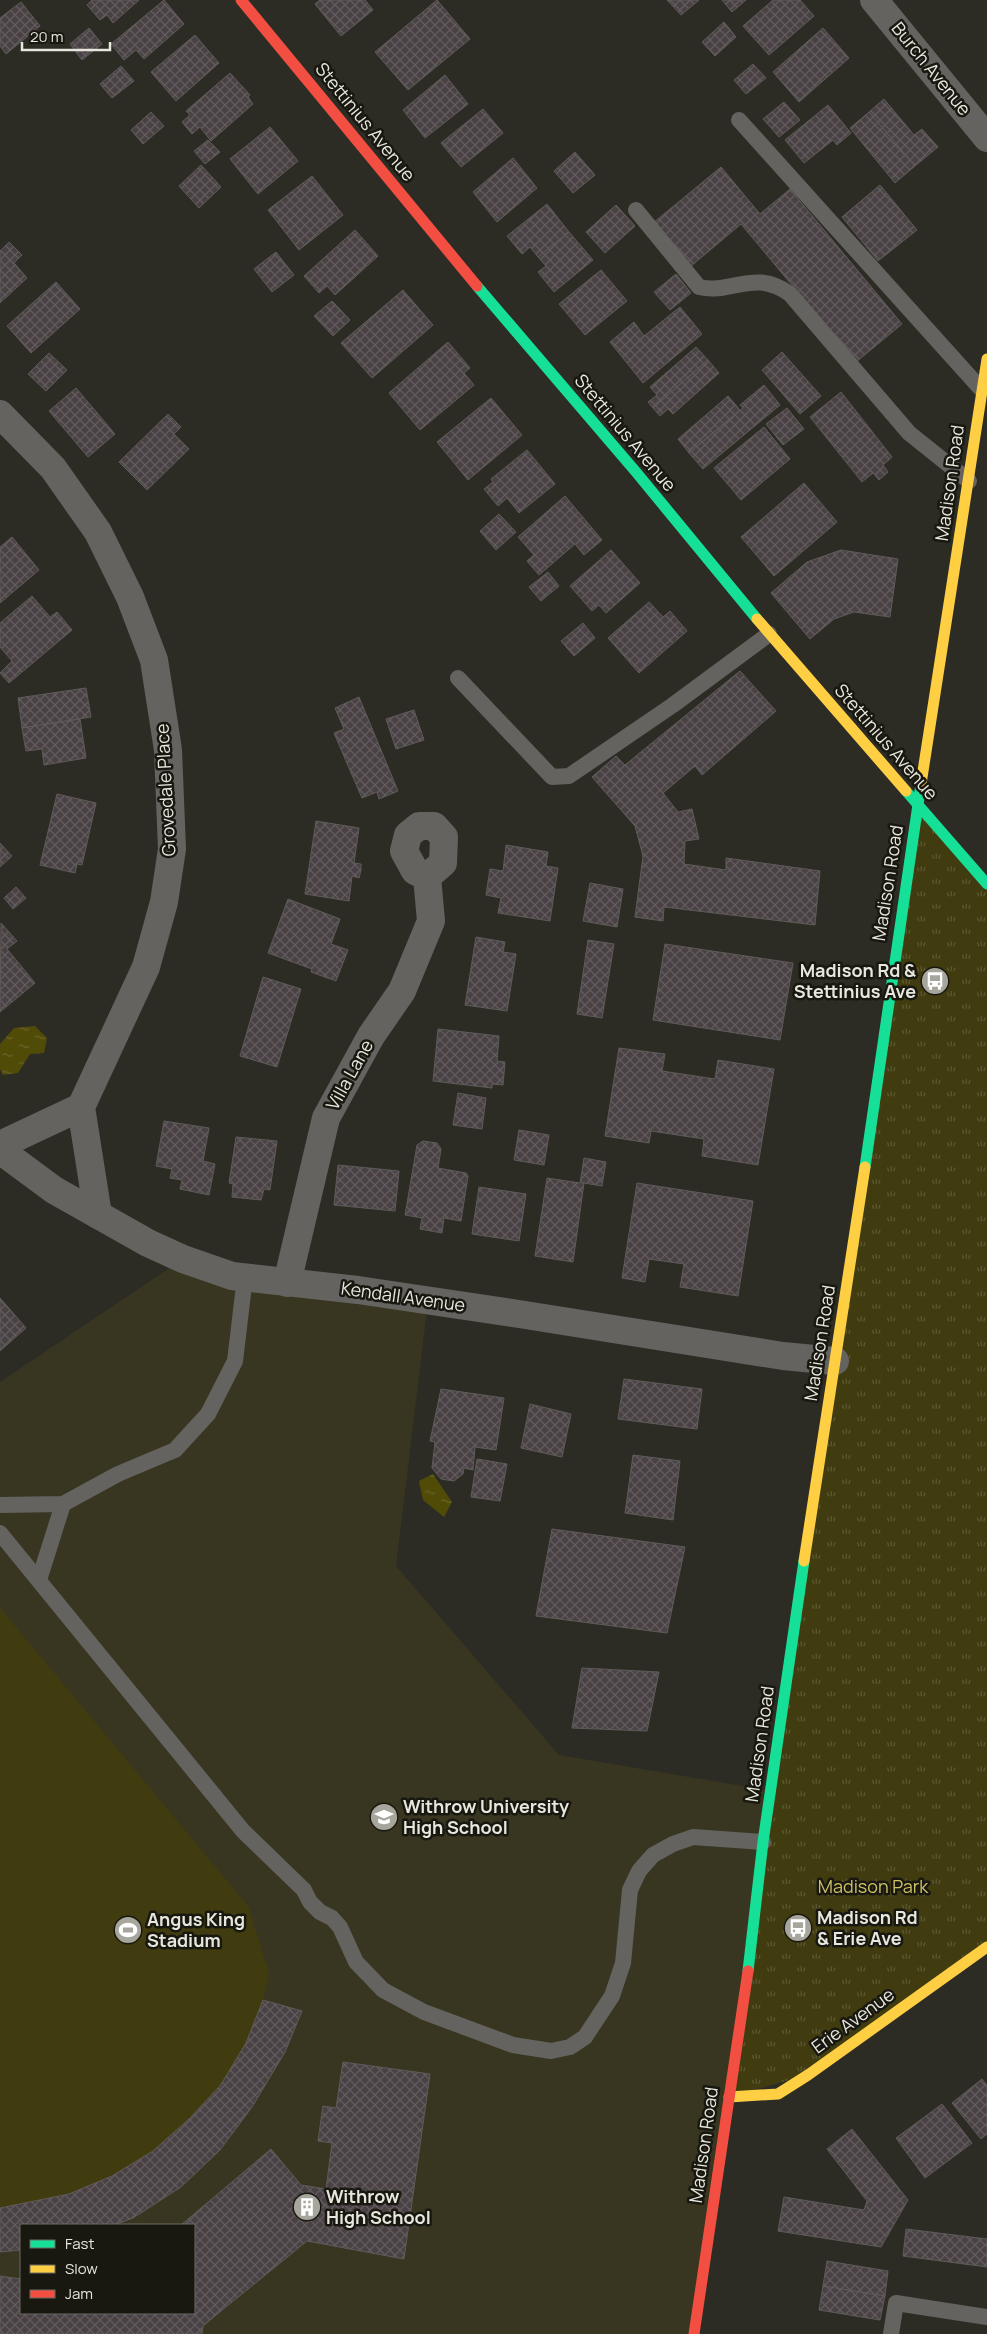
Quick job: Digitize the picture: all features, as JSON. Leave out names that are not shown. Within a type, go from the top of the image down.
[{"type":"main road","name":"Stettinius Avenue","points":[[241,0],[498,311],[636,472],[769,634],[987,884]]},
{"type":"main road","name":"Madison Road","points":[[694,2334],[729,2097],[763,1842],[987,359]]},
{"type":"main road","name":"Erie Avenue","points":[[729,2097],[778,2094],[808,2075],[987,1947]]},
{"type":"street","name":"Burch Avenue","points":[[874,0],[987,138]]},
{"type":"street","name":"Grovedale Place","points":[[0,414],[54,468],[98,532],[130,597],[154,660],[168,750],[172,849],[164,902],[146,967],[81,1107]]},
{"type":"street","name":"Villa Lane","points":[[287,1283],[326,1118],[372,1036],[402,991],[431,921],[427,877]]},
{"type":"street","points":[[0,1145],[81,1107],[98,1215]]},
{"type":"street","name":"Kendall Avenue","points":[[0,1150],[54,1190],[148,1243],[183,1260],[232,1276],[358,1290],[783,1356],[835,1361]]},
{"type":"lane","points":[[739,120],[981,389]]},
{"type":"lane","points":[[636,210],[699,287],[710,290],[738,283],[758,282],[778,285],[790,294],[909,433],[969,481]]},
{"type":"lane","points":[[458,678],[552,777],[569,776],[674,706],[769,634]]},
{"type":"lane","points":[[0,1506],[63,1504],[118,1474],[175,1450],[208,1414],[235,1362],[245,1277]]},
{"type":"lane","points":[[39,1580],[63,1504]]},
{"type":"lane","points":[[0,1533],[243,1831],[304,1890],[310,1902],[320,1912],[332,1918],[349,1942],[356,1962],[384,1990],[424,2012],[513,2045],[551,2051],[570,2047],[585,2037],[612,1996],[623,1963],[630,1890],[639,1871],[653,1855],[693,1837],[763,1842]]},
{"type":"lane","points":[[891,2334],[896,2302],[987,2317]]},
{"type":"shaded area","name":"Withrow University High School","points":[[183,1259],[428,1301],[396,1566],[559,1755],[772,1791],[694,2334],[0,2334],[0,1382]]},
{"type":"green space","name":"Madison Park","points":[[918,806],[987,884],[987,1947],[808,2075],[729,2097]]},
{"type":"green space","name":"Angus King Stadium","points":[[0,1608],[248,1906],[269,1973],[263,2000],[302,2011],[252,2107],[220,2150],[181,2187],[133,2218],[117,2224],[20,2224],[20,2250],[0,2252]]},
{"type":"water","points":[[35,1026],[47,1038],[44,1053],[30,1054],[18,1073],[3,1075],[0,1069],[0,1044],[14,1028]]},
{"type":"water","points":[[433,1474],[452,1502],[444,1517],[423,1500],[419,1481]]},
{"type":"building","points":[[92,0],[139,0],[113,23],[107,15],[100,20],[87,5]]},
{"type":"building","points":[[164,0],[184,24],[144,59],[136,50],[124,60],[111,44]]},
{"type":"building","points":[[320,0],[365,0],[373,10],[341,36],[315,4]]},
{"type":"building","points":[[437,0],[470,39],[408,90],[375,52]]},
{"type":"building","points":[[667,0],[699,0],[681,15]]},
{"type":"building","points":[[722,0],[746,0],[732,12]]},
{"type":"building","points":[[773,0],[800,0],[814,16],[769,55],[743,26]]},
{"type":"building","points":[[21,2],[40,26],[6,54],[0,46],[0,18]]},
{"type":"building","points":[[724,22],[736,37],[715,56],[702,42]]},
{"type":"building","points":[[89,28],[102,44],[82,60],[70,44]]},
{"type":"building","points":[[823,28],[849,58],[799,102],[773,72]]},
{"type":"building","points":[[195,35],[219,63],[176,101],[151,72]]},
{"type":"building","points":[[753,64],[766,78],[746,94],[734,80]]},
{"type":"building","points":[[121,66],[134,81],[112,98],[100,84]]},
{"type":"building","points":[[230,73],[250,95],[248,97],[253,104],[211,141],[200,127],[192,134],[182,122],[190,115],[186,111]]},
{"type":"building","points":[[445,75],[468,104],[425,138],[403,110]]},
{"type":"building","points":[[884,99],[914,135],[922,129],[938,147],[915,166],[869,112]]},
{"type":"building","points":[[784,102],[800,120],[779,137],[763,119]]},
{"type":"building","points":[[828,105],[851,133],[837,145],[833,140],[804,163],[785,140]]},
{"type":"building","points":[[483,109],[503,133],[461,167],[441,143]]},
{"type":"building","points":[[151,112],[164,126],[143,144],[131,130]]},
{"type":"building","points":[[869,112],[915,166],[895,183],[850,128]]},
{"type":"building","points":[[270,127],[298,161],[258,194],[230,159]]},
{"type":"building","points":[[208,140],[220,152],[205,164],[194,151]]},
{"type":"building","points":[[575,152],[595,175],[573,193],[554,171]]},
{"type":"building","points":[[513,158],[537,188],[497,222],[473,192]]},
{"type":"building","points":[[201,165],[221,187],[199,208],[179,186]]},
{"type":"building","points":[[721,167],[760,214],[790,189],[902,324],[856,362],[741,224],[690,267],[653,223]]},
{"type":"building","points":[[312,176],[343,215],[299,250],[268,210]]},
{"type":"building","points":[[880,185],[917,230],[878,261],[842,217]]},
{"type":"building","points":[[547,204],[569,232],[538,257],[530,247],[522,254],[507,236]]},
{"type":"building","points":[[616,205],[635,226],[605,253],[586,232]]},
{"type":"building","points":[[355,230],[378,256],[335,295],[327,286],[319,293],[304,276]]},
{"type":"building","points":[[569,232],[593,260],[554,292],[538,272],[546,266],[538,257]]},
{"type":"building","points":[[9,242],[22,255],[14,263],[27,278],[0,303],[0,251]]},
{"type":"building","points":[[276,252],[294,275],[272,292],[254,269]]},
{"type":"building","points":[[601,270],[627,301],[585,335],[559,304]]},
{"type":"building","points":[[676,274],[691,293],[670,310],[654,292]]},
{"type":"building","points":[[56,282],[80,309],[31,353],[7,326]]},
{"type":"building","points":[[403,290],[433,325],[372,378],[341,343]]},
{"type":"building","points":[[332,301],[350,320],[333,336],[314,316]]},
{"type":"building","points":[[680,307],[702,334],[643,383],[610,342],[634,322],[644,336]]},
{"type":"building","points":[[448,342],[470,368],[464,373],[474,385],[420,430],[389,393]]},
{"type":"building","points":[[696,347],[708,360],[653,408],[648,402],[657,395],[650,387]]},
{"type":"building","points":[[782,352],[821,396],[800,414],[762,370]]},
{"type":"building","points":[[49,353],[67,370],[46,391],[28,374]]},
{"type":"building","points":[[708,360],[719,373],[673,414],[668,409],[660,416],[653,408]]},
{"type":"building","points":[[764,385],[780,405],[703,469],[689,453],[743,408],[740,405]]},
{"type":"building","points":[[76,388],[115,434],[88,457],[49,411]]},
{"type":"building","points":[[841,392],[892,457],[883,465],[888,472],[879,480],[873,473],[862,482],[810,417]]},
{"type":"building","points":[[728,396],[740,410],[689,453],[678,439]]},
{"type":"building","points":[[491,398],[522,435],[468,480],[437,442]]},
{"type":"building","points":[[787,408],[804,429],[783,445],[766,424]]},
{"type":"building","points":[[168,414],[181,427],[174,434],[189,449],[147,490],[119,462]]},
{"type":"building","points":[[764,427],[790,459],[741,500],[714,468]]},
{"type":"building","points":[[527,450],[555,484],[519,513],[507,498],[498,506],[484,489],[493,482],[491,479]]},
{"type":"building","points":[[804,483],[837,522],[774,576],[741,537]]},
{"type":"building","points":[[565,496],[602,540],[584,555],[575,544],[539,575],[527,561],[534,555],[518,537]]},
{"type":"building","points":[[499,514],[516,532],[496,550],[480,531]]},
{"type":"building","points":[[12,537],[39,570],[0,603],[0,547]]},
{"type":"building","points":[[611,550],[640,583],[606,613],[599,605],[592,611],[570,586]]},
{"type":"building","points":[[841,550],[898,559],[890,617],[854,612],[834,619],[810,639],[771,593],[807,562]]},
{"type":"building","points":[[548,572],[559,586],[541,601],[529,587]]},
{"type":"building","points":[[32,596],[50,617],[57,612],[72,630],[9,683],[0,673],[12,661],[0,647],[0,623]]},
{"type":"building","points":[[649,602],[663,617],[670,611],[687,631],[639,673],[608,638]]},
{"type":"building","points":[[583,623],[595,638],[574,656],[561,641]]},
{"type":"building","points":[[740,671],[776,711],[702,775],[695,766],[663,793],[678,812],[692,809],[699,839],[685,841],[684,864],[726,870],[726,858],[820,871],[815,925],[664,907],[663,921],[635,917],[643,856],[635,826],[592,777],[616,756],[625,765]]},
{"type":"building","points":[[86,688],[91,717],[22,728],[18,698]]},
{"type":"building","points":[[359,697],[398,791],[379,799],[377,792],[362,798],[334,733],[344,729],[335,708]]},
{"type":"building","points":[[414,710],[424,740],[396,749],[386,719]]},
{"type":"building","points":[[80,719],[86,758],[44,765],[42,749],[26,751],[22,728]]},
{"type":"building","points":[[57,794],[96,803],[82,865],[77,864],[75,873],[40,865]]},
{"type":"building","points":[[316,821],[359,828],[354,863],[361,864],[361,870],[359,878],[352,876],[349,901],[305,894]]},
{"type":"building","points":[[0,843],[12,856],[0,867]]},
{"type":"building","points":[[506,845],[548,852],[546,866],[558,868],[550,921],[498,913],[501,898],[486,895],[490,869],[503,871]]},
{"type":"building","points":[[590,883],[623,889],[617,927],[583,921]]},
{"type":"building","points":[[16,887],[26,898],[13,909],[4,898]]},
{"type":"building","points":[[288,899],[340,919],[331,944],[348,950],[336,981],[311,972],[312,969],[268,953]]},
{"type":"building","points":[[1,923],[17,941],[7,949],[35,983],[0,1012]]},
{"type":"building","points":[[476,937],[505,942],[503,952],[516,954],[507,1011],[465,1005]]},
{"type":"building","points":[[588,940],[614,944],[602,1018],[577,1014]]},
{"type":"building","points":[[665,944],[793,963],[780,1040],[653,1020]]},
{"type":"building","points":[[263,977],[301,989],[277,1067],[240,1056]]},
{"type":"building","points":[[438,1029],[499,1036],[497,1061],[505,1062],[503,1085],[492,1084],[492,1088],[433,1081]]},
{"type":"building","points":[[619,1048],[665,1054],[662,1071],[715,1079],[718,1060],[774,1069],[758,1165],[702,1156],[704,1139],[651,1131],[649,1143],[605,1136]]},
{"type":"building","points":[[458,1093],[486,1098],[482,1129],[453,1125]]},
{"type":"building","points":[[164,1121],[209,1128],[203,1161],[215,1164],[209,1195],[180,1189],[182,1180],[170,1178],[172,1169],[156,1166]]},
{"type":"building","points":[[519,1130],[549,1135],[544,1165],[514,1160]]},
{"type":"building","points":[[236,1137],[277,1141],[270,1190],[264,1189],[261,1200],[232,1197],[233,1184],[229,1183]]},
{"type":"building","points":[[423,1141],[437,1143],[441,1149],[438,1168],[466,1173],[468,1176],[461,1221],[444,1218],[442,1233],[420,1229],[422,1218],[405,1215],[417,1145]]},
{"type":"building","points":[[584,1158],[606,1162],[602,1186],[584,1183],[573,1262],[535,1256],[547,1178],[580,1183]]},
{"type":"building","points":[[338,1165],[399,1171],[395,1211],[334,1205]]},
{"type":"building","points":[[637,1183],[753,1201],[738,1296],[680,1287],[684,1264],[649,1259],[645,1282],[622,1278]]},
{"type":"building","points":[[479,1187],[526,1194],[519,1241],[472,1234]]},
{"type":"building","points":[[0,1298],[26,1328],[0,1351]]},
{"type":"building","points":[[624,1379],[702,1389],[697,1429],[618,1419]]},
{"type":"building","points":[[441,1389],[504,1398],[496,1450],[475,1447],[473,1470],[464,1468],[463,1474],[454,1481],[441,1479],[432,1468],[435,1442],[430,1441]]},
{"type":"building","points":[[530,1404],[571,1414],[562,1457],[521,1448]]},
{"type":"building","points":[[633,1455],[680,1461],[673,1520],[625,1513]]},
{"type":"building","points":[[477,1459],[507,1464],[500,1501],[471,1497]]},
{"type":"building","points":[[552,1529],[685,1547],[667,1633],[536,1616]]},
{"type":"building","points":[[582,1668],[659,1672],[647,1731],[572,1728]]},
{"type":"building","points":[[263,2000],[302,2011],[285,2052],[252,2107],[220,2150],[181,2187],[133,2218],[117,2224],[20,2224],[20,2250],[0,2252],[0,2208],[69,2194],[112,2176],[153,2151],[189,2119],[220,2086],[246,2043]]},
{"type":"building","name":"Withrow High School","points":[[343,2062],[430,2074],[404,2259],[307,2241],[203,2326],[202,2334],[0,2334],[0,2276],[20,2279],[20,2314],[195,2314],[195,2224],[182,2224],[271,2149],[301,2185],[326,2189],[332,2143],[318,2141],[323,2106],[336,2108]]},
{"type":"building","points":[[982,2079],[987,2085],[987,2134],[981,2139],[952,2103]]},
{"type":"building","points":[[942,2104],[972,2143],[925,2178],[896,2138]]},
{"type":"building","points":[[852,2129],[908,2200],[881,2247],[778,2231],[784,2197],[864,2210],[867,2201],[827,2149]]},
{"type":"building","points":[[906,2229],[987,2239],[987,2267],[903,2256]]},
{"type":"building","points":[[827,2261],[888,2271],[885,2296],[823,2286]]},
{"type":"building","points":[[823,2286],[885,2296],[880,2320],[819,2310]]},
{"type":"traffic: fast","points":[[477,286],[636,472],[757,619]]},
{"type":"traffic: fast","points":[[865,1167],[921,784]]},
{"type":"traffic: fast","points":[[906,791],[987,884]]},
{"type":"traffic: fast","points":[[748,1971],[763,1842],[804,1561]]},
{"type":"traffic: slow","points":[[921,784],[987,359]]},
{"type":"traffic: slow","points":[[757,619],[906,791]]},
{"type":"traffic: slow","points":[[804,1561],[865,1167]]},
{"type":"traffic: slow","points":[[729,2097],[778,2094],[808,2075],[987,1947]]},
{"type":"traffic: jam","points":[[241,0],[477,286]]},
{"type":"traffic: jam","points":[[694,2334],[748,1971]]},
{"type":"place","name":"Madison Rd & Stettinius Ave","points":[[935,981]]},
{"type":"place","name":"Withrow University High School","points":[[384,1817]]},
{"type":"place","name":"Madison Rd & Erie Ave","points":[[798,1928]]},
{"type":"place","name":"Angus King Stadium","points":[[128,1930]]},
{"type":"place","name":"Withrow High School","points":[[307,2207]]}]
